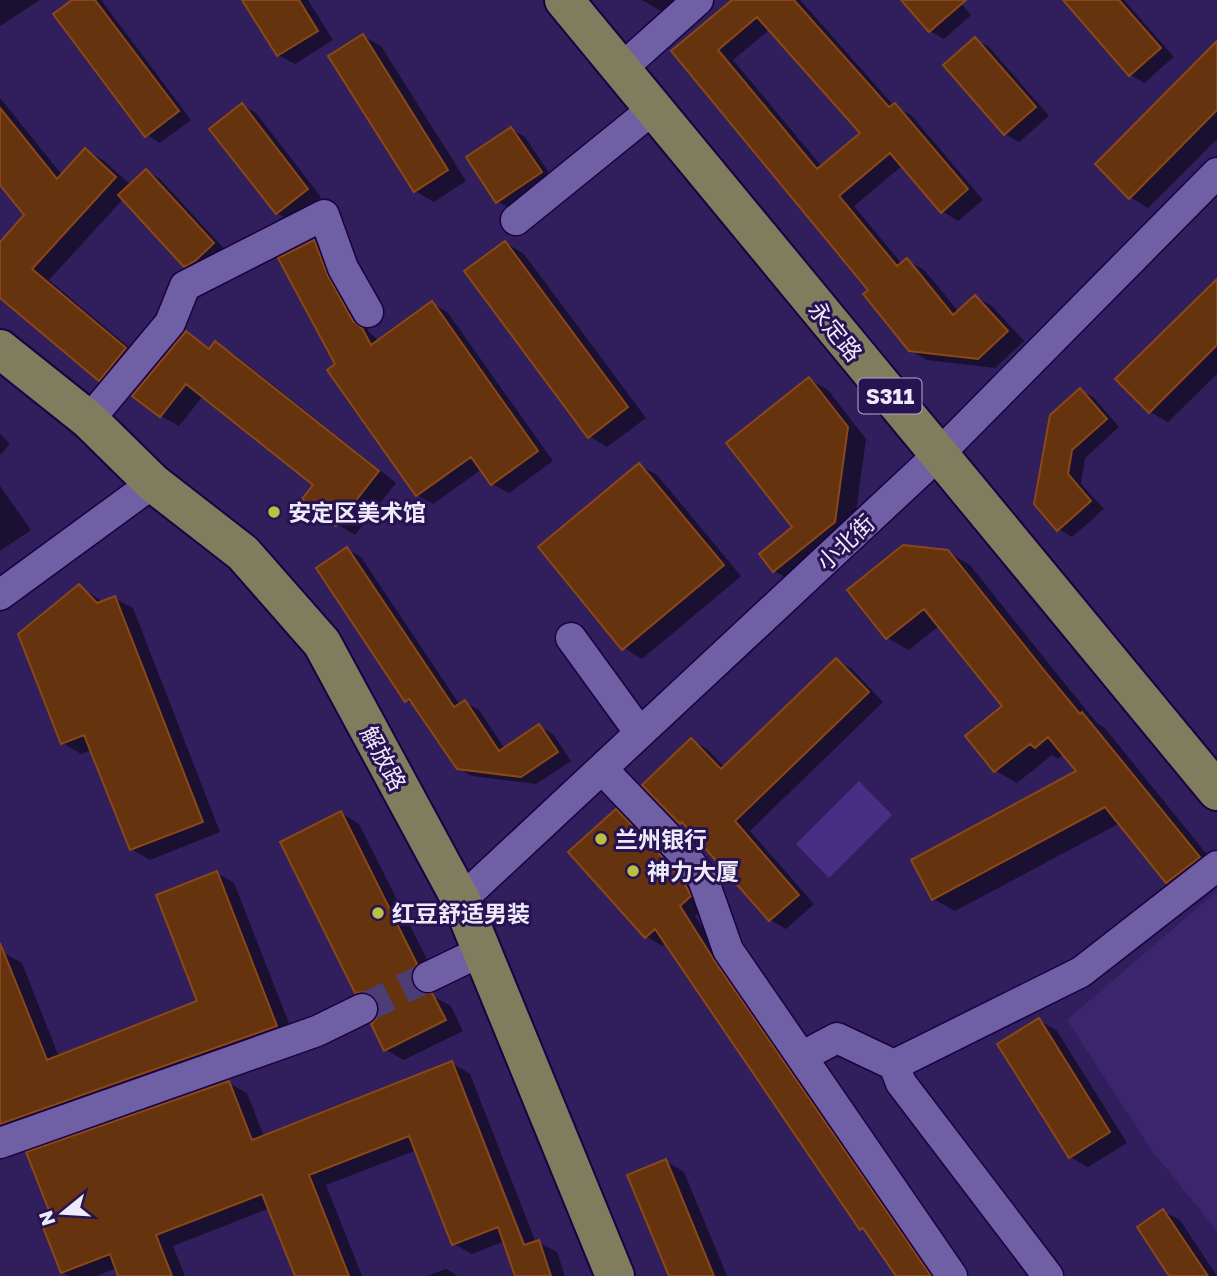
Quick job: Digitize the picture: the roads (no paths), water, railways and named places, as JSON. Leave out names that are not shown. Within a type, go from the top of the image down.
[{"type":"main road","name":"永定路","points":[[564,0],[1217,791]]},
{"type":"main road","name":"解放路","points":[[0,349],[89,420],[153,483],[243,553],[322,643],[461,901],[615,1276]]},
{"type":"street","points":[[621,69],[698,0]]},
{"type":"street","points":[[516,220],[653,109]]},
{"type":"street","name":"小北街","points":[[461,901],[938,455],[1217,173]]},
{"type":"street","points":[[89,420],[170,323],[185,286],[324,215],[343,268],[368,312]]},
{"type":"street","points":[[0,596],[153,483]]},
{"type":"street","points":[[571,638],[640,733]]},
{"type":"street","points":[[603,770],[680,850],[702,879],[728,950],[952,1276]]},
{"type":"street","points":[[894,1065],[1081,972],[1217,866]]},
{"type":"street","points":[[428,977],[482,951]]},
{"type":"street","points":[[0,1143],[317,1031],[362,1009]]},
{"type":"street","points":[[803,1056],[837,1038],[894,1065],[901,1083],[1048,1276]]},
{"type":"tunnel","points":[[362,1009],[428,977]]},
{"type":"place","name":"安定区美术馆","points":[[274,512]]},
{"type":"place","name":"兰州银行","points":[[601,839]]},
{"type":"place","name":"神力大厦","points":[[633,871]]},
{"type":"place","name":"红豆舒适男装","points":[[378,913]]}]
